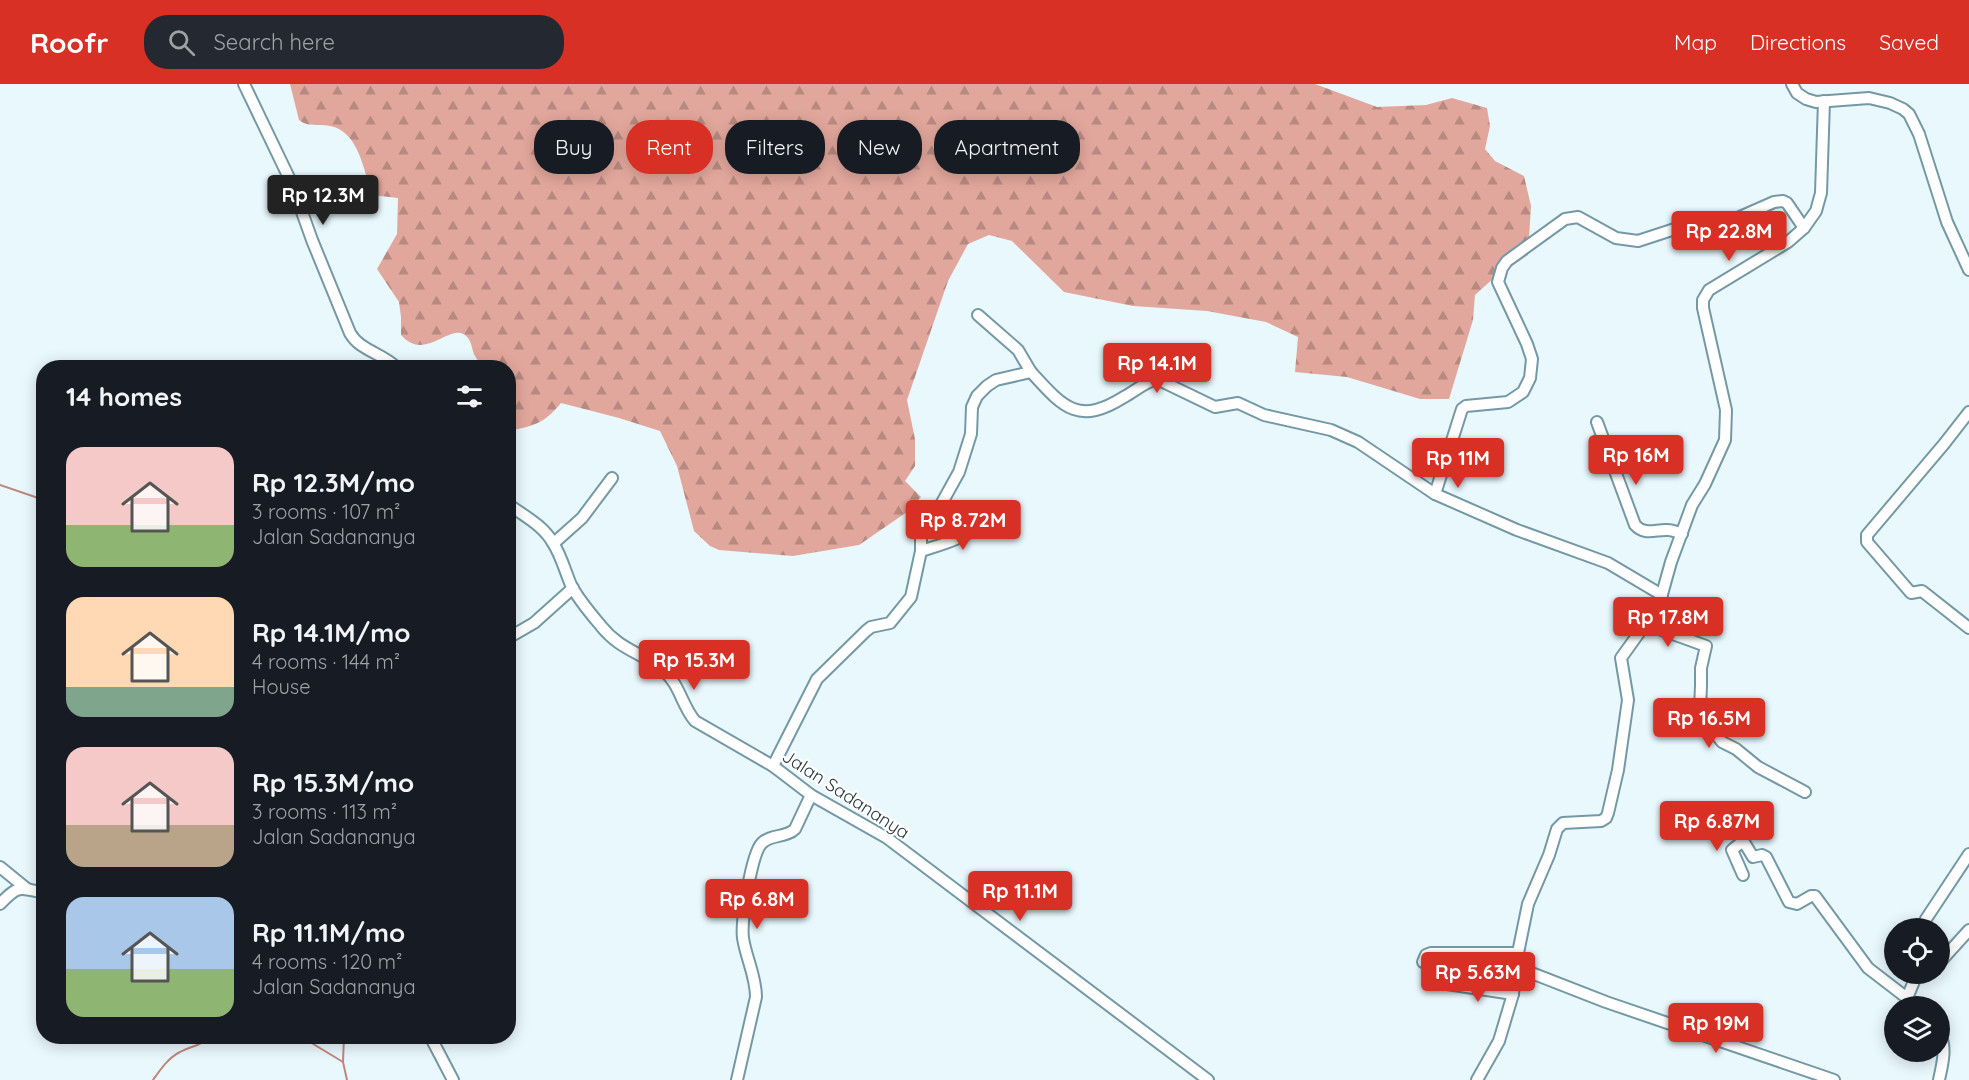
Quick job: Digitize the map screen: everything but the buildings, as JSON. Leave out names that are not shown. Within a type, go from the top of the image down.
[{"type":"street","points":[[243,84],[292,184],[350,333],[357,343],[387,360]]},
{"type":"street","points":[[1792,84],[1802,97],[1816,102],[1869,98],[1890,103],[1909,114],[1919,134],[1947,222],[1969,270]]},
{"type":"street","points":[[1477,1080],[1499,1041],[1513,994],[1518,953],[1528,904],[1558,827],[1567,822],[1601,821],[1608,813],[1618,770],[1628,700],[1621,658],[1659,604],[1671,562],[1692,505],[1725,440],[1726,411],[1703,308],[1704,296],[1709,290],[1781,247],[1804,228],[1815,211],[1820,200],[1824,101]]},
{"type":"street","points":[[1436,494],[1462,409],[1466,406],[1508,402],[1523,392],[1530,378],[1532,359],[1527,344],[1498,282],[1502,268],[1507,261],[1565,219],[1572,217],[1583,219],[1616,238],[1638,241],[1681,227],[1708,231],[1774,202],[1783,201],[1804,228]]},
{"type":"street","points":[[978,315],[1018,350],[1031,372],[1049,392],[1064,405],[1079,412],[1105,408],[1157,379],[1215,407],[1238,403],[1264,415],[1331,430],[1359,442],[1436,494],[1517,530],[1608,563],[1662,595]]},
{"type":"street","points":[[773,765],[820,673],[871,627],[890,624],[910,601],[916,583],[923,523],[938,510],[959,472],[971,434],[972,407],[978,396],[996,380],[1031,372]]},
{"type":"street","points":[[1969,412],[1869,531],[1867,542],[1911,593],[1922,591],[1969,628]]},
{"type":"street","points":[[1597,422],[1638,529],[1647,532],[1669,530],[1682,534]]},
{"type":"street","points":[[554,543],[586,513],[612,478]]},
{"type":"street","name":"Jalan Sadananya","points":[[516,510],[542,529],[554,543],[573,588],[601,626],[617,643],[657,666],[671,678],[686,710],[695,722],[773,765],[811,795],[887,838],[1208,1080]]},
{"type":"street","points":[[921,551],[958,538],[978,526],[983,519]]},
{"type":"street","points":[[516,633],[534,623],[573,588]]},
{"type":"street","points":[[1646,624],[1702,645],[1706,649],[1701,668],[1700,708],[1704,719],[1722,742],[1736,749],[1758,767],[1805,792]]},
{"type":"street","points":[[737,1080],[756,997],[755,983],[743,934],[751,873],[760,845],[767,840],[792,833],[811,795]]},
{"type":"street","points":[[1743,875],[1731,850],[1741,837],[1753,857],[1762,855],[1766,857],[1789,902],[1797,904],[1815,896],[1868,968],[1904,996]]},
{"type":"street","points":[[1927,918],[1969,854]]},
{"type":"street","points":[[0,867],[27,889]]},
{"type":"street","points":[[0,904],[13,890],[36,891]]},
{"type":"street","points":[[1950,951],[1969,930]]},
{"type":"street","points":[[1423,962],[1426,955],[1431,953],[1518,953]]},
{"type":"street","points":[[1516,967],[1606,1002],[1834,1080]]},
{"type":"street","points":[[1447,984],[1513,994]]},
{"type":"street","points":[[434,1044],[453,1080]]},
{"type":"street","points":[[1938,1080],[1942,1062]]},
{"type":"green space","points":[[290,84],[1315,84],[1377,107],[1426,105],[1452,98],[1487,108],[1490,126],[1485,149],[1495,161],[1524,176],[1531,206],[1528,255],[1496,276],[1475,295],[1473,320],[1449,399],[1420,399],[1347,377],[1295,372],[1298,337],[1266,322],[1207,311],[1133,306],[1064,292],[1012,241],[989,235],[968,244],[948,281],[907,400],[915,439],[915,466],[905,481],[921,497],[907,512],[859,545],[793,556],[719,550],[710,546],[694,531],[677,466],[660,431],[561,403],[549,416],[538,423],[516,429],[516,360],[478,360],[468,338],[462,333],[454,333],[420,345],[411,343],[401,335],[399,302],[377,269],[397,234],[398,198],[372,195],[359,154],[348,136],[340,129],[299,120]]},
{"type":"waterway","points":[[0,485],[36,497]]},
{"type":"waterway","points":[[153,1080],[172,1058],[199,1044]]},
{"type":"waterway","points":[[313,1044],[343,1062]]},
{"type":"waterway","points":[[344,1044],[343,1062],[347,1080]]}]
